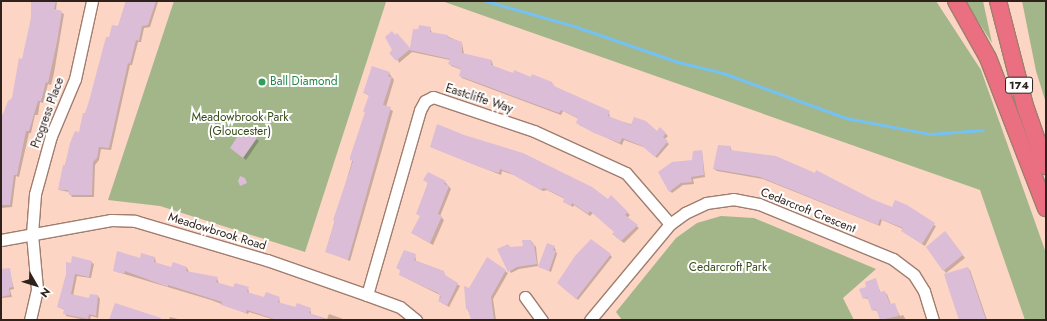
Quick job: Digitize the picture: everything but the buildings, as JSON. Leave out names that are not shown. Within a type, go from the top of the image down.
[{"type":"highway","points":[[956,1],[988,58],[1046,208]]},
{"type":"highway","name":"174","points":[[998,1],[1025,106],[1046,166]]},
{"type":"street","name":"Progress Place","points":[[30,320],[37,289],[32,234],[36,194],[51,136],[75,79],[92,1]]},
{"type":"street","name":"Eastcliffe Way","points":[[367,295],[420,110],[425,101],[433,97],[534,130],[626,173],[670,224]]},
{"type":"street","name":"Cedarcroft Crescent","points":[[590,320],[670,224],[685,213],[706,204],[733,199],[758,204],[893,259],[914,275],[924,291],[933,320]]},
{"type":"street","name":"Meadowbrook Road","points":[[1,240],[111,220],[136,221],[267,260],[367,295],[400,307],[416,320]]},
{"type":"street","points":[[525,297],[542,320]]},
{"type":"green space","name":"Meadowbrook Park (Gloucester)","points":[[174,1],[386,2],[305,252],[160,206],[108,200]]},
{"type":"green space","points":[[442,1],[936,1],[981,70],[1046,253],[1046,320],[1025,320],[980,190]]},
{"type":"green space","points":[[965,1],[983,1],[992,43]]},
{"type":"green space","points":[[1022,1],[1046,1],[1046,103],[1036,71]]},
{"type":"green space","name":"Cedarcroft Park","points":[[721,216],[754,218],[876,269],[843,298],[854,320],[622,320],[616,312],[676,238],[697,223]]},
{"type":"waterway","points":[[486,1],[574,26],[678,62],[723,73],[846,118],[930,134],[983,130]]},
{"type":"place","name":"Ball Diamond","points":[[262,82]]}]
